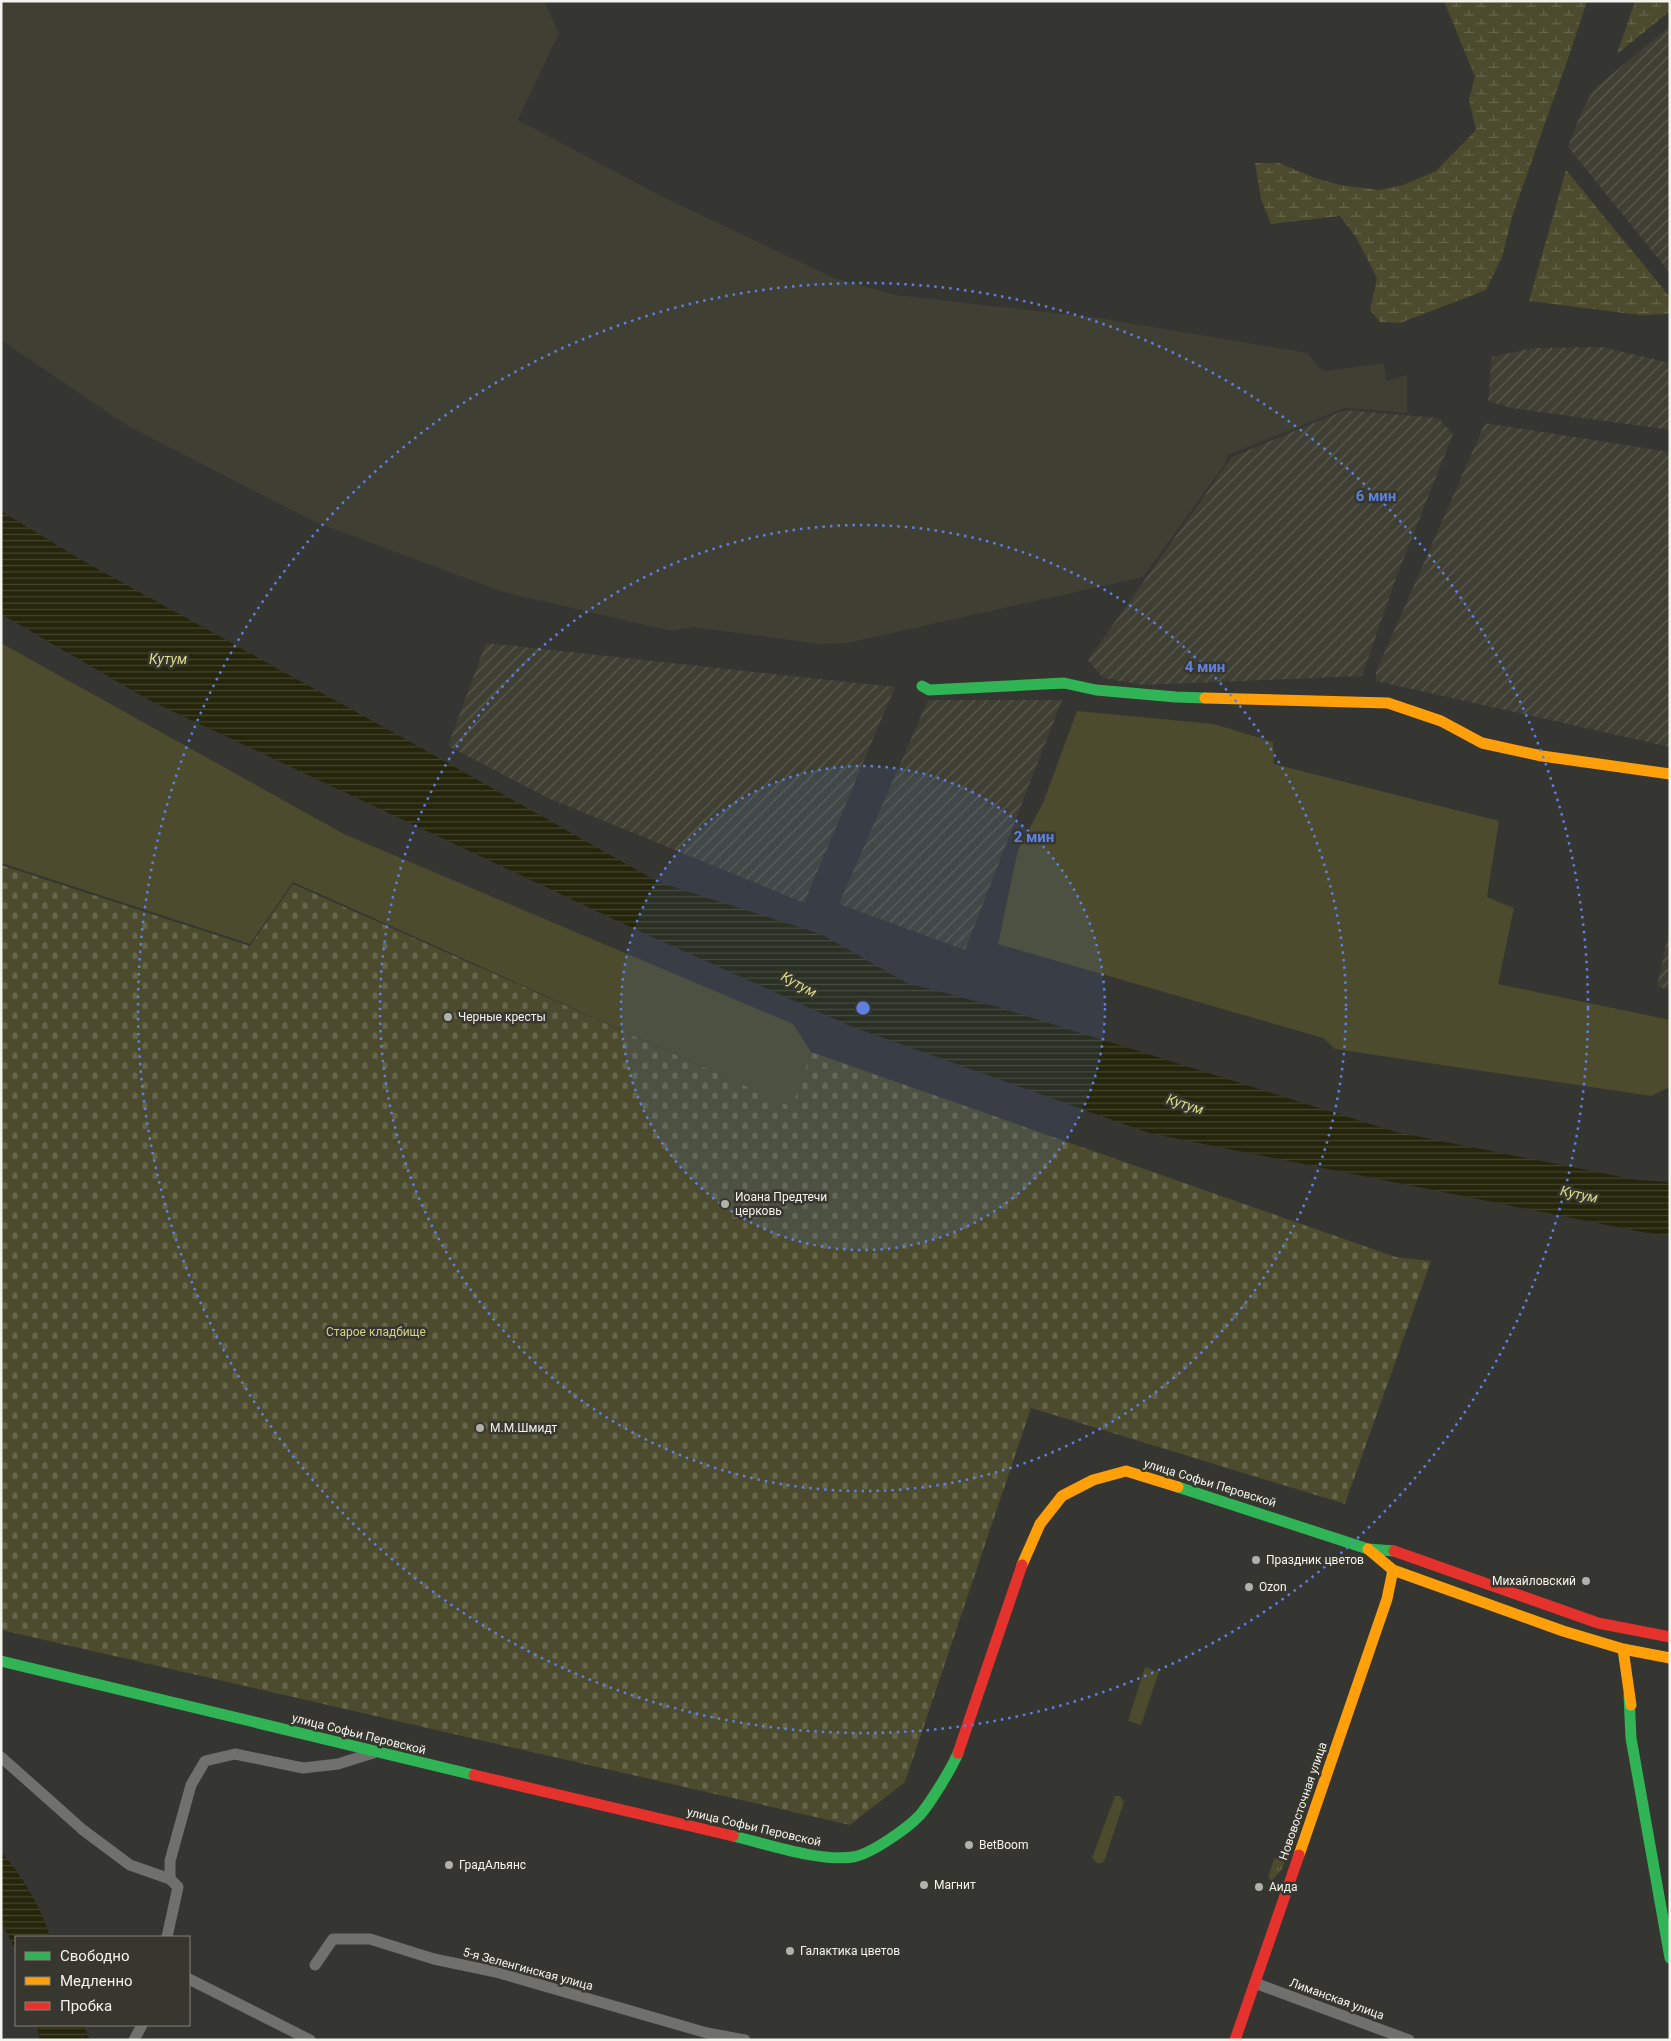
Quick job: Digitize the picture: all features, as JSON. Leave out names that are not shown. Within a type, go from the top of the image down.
[{"type":"main road","points":[[922,686],[928,690],[1064,683],[1096,690],[1176,697],[1388,703],[1441,721],[1482,743],[1542,756],[1670,774]]},
{"type":"main road","name":"улица Софьи Перовской","points":[[1,1661],[375,1752],[824,1857],[854,1857],[885,1845],[920,1815],[954,1763],[1024,1559],[1040,1524],[1062,1496],[1093,1480],[1126,1471],[1221,1500],[1368,1549],[1400,1552],[1598,1623],[1670,1638]]},
{"type":"main road","name":"улица Софьи Перовской","points":[[1368,1549],[1393,1570],[1563,1631],[1623,1649],[1670,1658]]},
{"type":"main road","name":"Нововосточная улица","points":[[1235,2040],[1387,1599],[1393,1570],[1400,1552]]},
{"type":"main road","points":[[1598,1623],[1623,1649],[1631,1738],[1670,1958]]},
{"type":"main road","points":[[1628,1695],[1640,1741],[1670,1908]]},
{"type":"street","points":[[170,1879],[170,1861],[191,1785],[205,1761],[235,1754],[303,1768],[338,1764],[375,1752]]},
{"type":"street","points":[[1,1757],[83,1830],[130,1865],[170,1879],[178,1887],[168,1936]]},
{"type":"street","name":"5-я Зеленгинская улица","points":[[315,1965],[333,1939],[370,1939],[434,1959],[496,1972],[708,2033],[745,2040]]},
{"type":"street","points":[[190,1980],[310,2040]]},
{"type":"street","name":"Лиманская улица","points":[[1255,1983],[1410,2040]]},
{"type":"street","points":[[134,2040],[141,2026]]},
{"type":"shaded area","points":[[1,1],[544,1],[559,33],[518,120],[661,196],[834,278],[896,295],[1100,318],[1308,353],[1320,369],[1325,371],[1384,363],[1386,381],[1407,375],[1407,413],[1345,408],[1228,455],[1225,464],[1143,577],[848,643],[819,644],[693,627],[671,631],[503,592],[315,522],[126,425],[1,340]]},
{"type":"shaded area","points":[[1670,26],[1670,273],[1568,147],[1581,113],[1593,90]]},
{"type":"shaded area","points":[[1602,347],[1670,363],[1670,430],[1511,408],[1488,401],[1492,357],[1533,348]]},
{"type":"shaded area","points":[[1345,410],[1438,418],[1453,434],[1396,578],[1362,676],[1142,685],[1103,678],[1088,660],[1232,457]]},
{"type":"shaded area","points":[[1485,423],[1670,452],[1670,747],[1376,681],[1376,672]]},
{"type":"shaded area","points":[[486,643],[895,687],[804,903],[548,798],[448,746]]},
{"type":"shaded area","points":[[928,700],[1062,700],[965,950],[839,904]]},
{"type":"shaded area","points":[[1670,927],[1670,990],[1657,986]]},
{"type":"green space","points":[[1444,1],[1587,1],[1513,214],[1502,257],[1486,290],[1400,323],[1380,322],[1370,310],[1377,278],[1356,237],[1340,216],[1271,224],[1261,199],[1255,163],[1279,163],[1315,178],[1340,185],[1379,190],[1403,185],[1436,171],[1476,130],[1469,100],[1475,77]]},
{"type":"green space","points":[[1635,1],[1670,1],[1670,11],[1617,54]]},
{"type":"green space","points":[[1566,170],[1670,297],[1670,314],[1640,315],[1529,301]]},
{"type":"green space","points":[[1,643],[344,834],[793,1024],[811,1052],[792,1107],[293,882],[250,944],[1,863]]},
{"type":"green space","points":[[1077,711],[1214,724],[1273,742],[1274,764],[1499,821],[1487,897],[1514,908],[1498,984],[1670,1020],[1670,1087],[1651,1096],[1335,1049],[1323,1038],[998,944],[1018,850],[1043,803]]},
{"type":"green space","name":"Старое кладбище","points":[[1,865],[250,946],[293,884],[791,1106],[811,1052],[1384,1253],[1396,1257],[1431,1261],[1345,1504],[1031,1408],[905,1782],[850,1825],[1,1630]]},
{"type":"green space","points":[[1145,1667],[1159,1672],[1141,1725],[1128,1721]]},
{"type":"green space","points":[[1115,1796],[1120,1796],[1124,1802],[1104,1862],[1098,1864],[1092,1858]]},
{"type":"green space","points":[[1282,1856],[1286,1859],[1282,1869],[1272,1881],[1268,1878],[1274,1859]]},
{"type":"water","name":"Кутум","points":[[1,511],[78,558],[658,882],[821,934],[907,983],[998,1007],[1396,1132],[1637,1180],[1670,1182],[1670,1236],[1642,1232],[1149,1133],[850,1026],[643,933],[149,700],[1,614]]},
{"type":"water","points":[[1,1852],[16,1870],[30,1892],[42,1915],[50,1936],[15,1936],[15,1950],[1,1920]]},
{"type":"water","points":[[37,2026],[84,2026],[90,2040],[40,2040]]},
{"type":"traffic: fast","points":[[922,686],[929,690],[1064,683],[1096,690],[1205,698]]},
{"type":"traffic: fast","points":[[1178,1487],[1368,1549],[1394,1551]]},
{"type":"traffic: fast","points":[[1,1661],[474,1775]]},
{"type":"traffic: fast","points":[[1629,1695],[1631,1738],[1670,1958]]},
{"type":"traffic: fast","points":[[733,1836],[809,1855],[839,1858],[861,1855],[889,1840],[920,1815],[941,1785],[958,1753]]},
{"type":"traffic: slow","points":[[1205,698],[1388,703],[1441,721],[1482,743],[1542,756],[1670,774]]},
{"type":"traffic: slow","points":[[1022,1565],[1040,1524],[1062,1496],[1093,1480],[1126,1471],[1178,1487]]},
{"type":"traffic: slow","points":[[1368,1549],[1393,1570],[1563,1631],[1623,1649],[1670,1658]]},
{"type":"traffic: slow","points":[[1299,1855],[1387,1599],[1393,1570]]},
{"type":"traffic: slow","points":[[1623,1649],[1631,1705]]},
{"type":"traffic: jam","points":[[1394,1551],[1598,1623],[1670,1637]]},
{"type":"traffic: jam","points":[[958,1753],[1022,1565]]},
{"type":"traffic: jam","points":[[474,1775],[733,1836]]},
{"type":"traffic: jam","points":[[1235,2040],[1299,1855]]},
{"type":"place","name":"Черные кресты","points":[[448,1017]]},
{"type":"place","name":"Иоана Предтечи церковь","points":[[725,1204]]},
{"type":"place","name":"М.М.Шмидт","points":[[480,1428]]},
{"type":"place","name":"Праздник цветов","points":[[1256,1560]]},
{"type":"place","name":"Михайловский","points":[[1586,1581]]},
{"type":"place","name":"Ozon","points":[[1249,1587]]},
{"type":"place","name":"BetBoom","points":[[969,1845]]},
{"type":"place","name":"ГрадАльянс","points":[[449,1865]]},
{"type":"place","name":"Магнит","points":[[924,1885]]},
{"type":"place","name":"Аида","points":[[1259,1887]]},
{"type":"place","name":"Галактика цветов","points":[[790,1951]]}]
